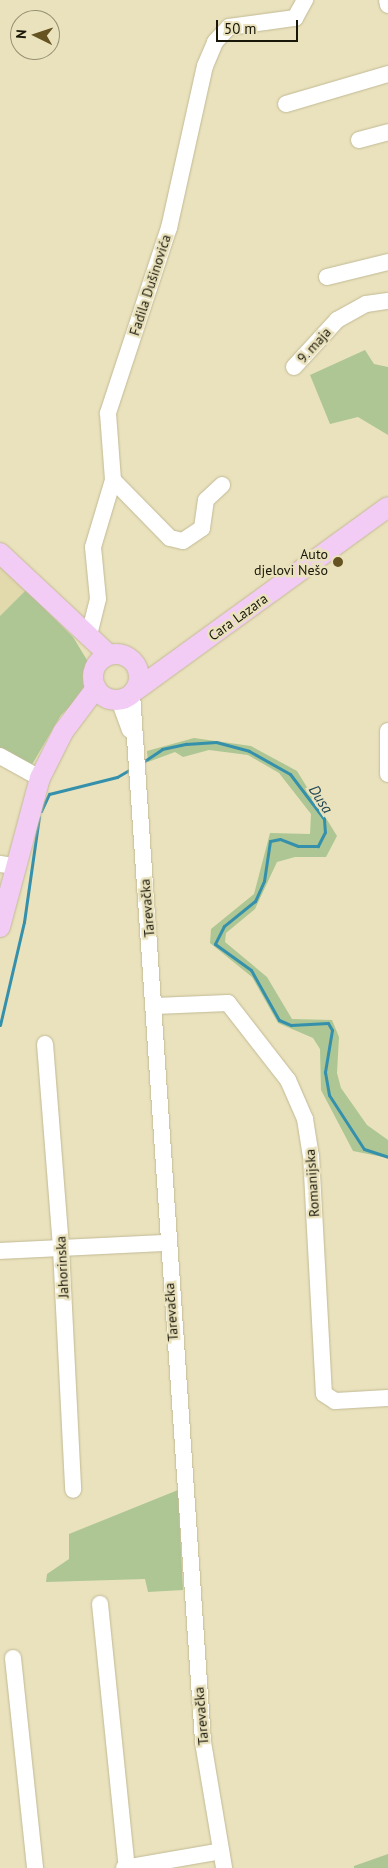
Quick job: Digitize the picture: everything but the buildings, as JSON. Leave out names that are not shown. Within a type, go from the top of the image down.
[{"type":"main road","name":"Cara Lazara","points":[[40,778],[55,748],[114,685],[184,656],[388,508]]},
{"type":"main road","points":[[0,553],[89,635],[114,685]]},
{"type":"main road","points":[[58,605],[114,685]]},
{"type":"main road","name":"Cara Lazara","points":[[114,685],[124,655],[136,664],[157,667],[184,656]]},
{"type":"main road","points":[[114,685],[139,677],[136,664]]},
{"type":"main road","points":[[0,927],[7,865],[40,778]]},
{"type":"street","name":"Fadila Dušinovića","points":[[89,635],[98,599],[93,547],[112,480],[108,413],[169,228],[214,42],[229,27],[295,18],[305,0]]},
{"type":"street","points":[[387,0],[388,4]]},
{"type":"street","points":[[286,104],[388,74]]},
{"type":"street","points":[[359,140],[388,132]]},
{"type":"street","points":[[327,277],[388,262]]},
{"type":"street","name":"9. maja","points":[[294,367],[336,320],[366,304],[388,301]]},
{"type":"street","points":[[112,480],[170,538],[183,541],[202,528],[206,500],[222,485]]},
{"type":"street","name":"Tarevačka","points":[[114,685],[136,765],[155,1006],[166,1243],[203,1742],[224,1868]]},
{"type":"street","points":[[388,731],[388,774]]},
{"type":"street","points":[[0,756],[40,778]]},
{"type":"street","name":"Romanijska","points":[[155,1006],[228,1003],[288,1080],[304,1119],[311,1155],[324,1394],[335,1402],[388,1398]]},
{"type":"street","name":"Jahorinska","points":[[45,1044],[61,1249],[73,1490]]},
{"type":"street","points":[[0,1251],[166,1243]]},
{"type":"street","points":[[100,1604],[126,1868],[221,1851]]},
{"type":"street","points":[[13,1658],[35,1868]]},
{"type":"shaded area","points":[[0,566],[26,590],[0,616]]},
{"type":"green space","points":[[365,350],[374,364],[388,367],[388,435],[358,417],[330,424],[310,375]]},
{"type":"green space","points":[[26,590],[73,637],[87,660],[88,690],[61,715],[30,768],[0,749],[0,616]]},
{"type":"green space","points":[[194,738],[251,746],[297,771],[337,836],[326,857],[295,857],[277,862],[255,909],[226,933],[225,942],[267,977],[292,1019],[332,1020],[339,1037],[337,1073],[341,1088],[367,1125],[388,1140],[388,1158],[353,1151],[321,1090],[320,1049],[313,1038],[278,1023],[252,977],[210,943],[211,929],[254,894],[270,833],[310,834],[311,814],[279,773],[248,755],[209,750],[183,757],[175,752],[148,762],[147,751]]},
{"type":"green space","points":[[178,1490],[183,1590],[148,1592],[145,1579],[46,1582],[47,1574],[69,1559],[69,1534]]},
{"type":"green space","points":[[388,1854],[388,1868],[354,1868],[354,1866]]},
{"type":"waterway","name":"Dusa","points":[[143,762],[162,749],[186,744],[216,742],[249,751],[290,774],[324,819],[325,832],[318,846],[298,846],[280,839],[270,841],[264,881],[255,901],[224,926],[215,944],[251,970],[279,1020],[291,1025],[328,1023],[332,1030],[325,1072],[329,1095],[364,1149],[388,1157]]},
{"type":"waterway","name":"Dusa","points":[[41,811],[49,794],[117,777],[131,769]]},
{"type":"waterway","name":"Dusa","points":[[0,1025],[24,922],[39,817]]},
{"type":"place","name":"Auto djelovi Nešo","points":[[338,562]]}]
